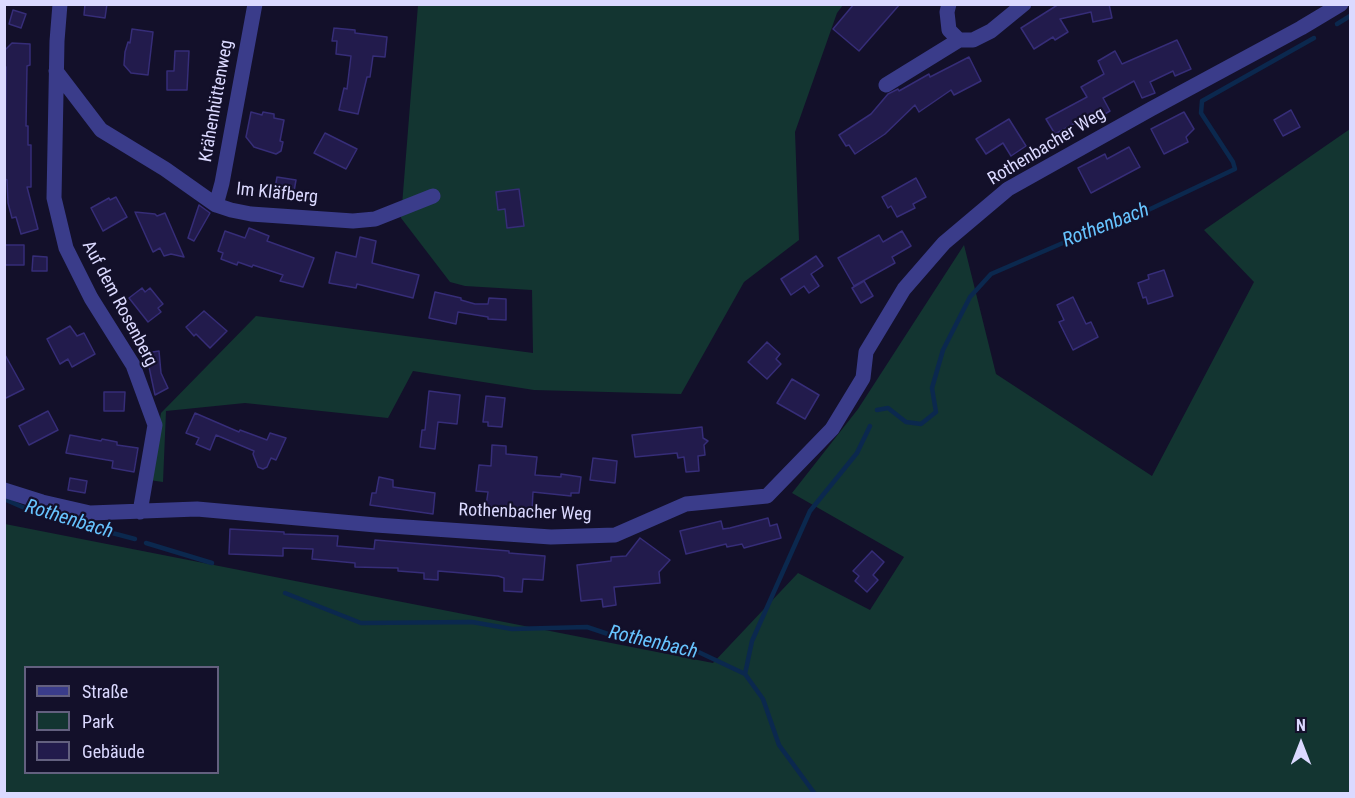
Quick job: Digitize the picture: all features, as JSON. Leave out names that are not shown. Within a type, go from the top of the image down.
[{"type":"street","name":"Auf dem Rosenberg","points":[[60,4],[56,71],[54,198],[66,248],[91,298],[133,365],[155,425],[140,512]]},
{"type":"street","name":"Krähenhüttenweg","points":[[216,205],[255,4]]},
{"type":"street","points":[[949,4],[947,12],[949,30],[960,40]]},
{"type":"street","points":[[886,85],[960,40],[973,40],[991,31],[1024,4]]},
{"type":"street","name":"Rothenbacher Weg","points":[[4,490],[90,513],[197,509],[376,525],[551,537],[615,535],[686,504],[767,495],[832,429],[863,378],[866,352],[904,290],[944,243],[1008,189],[1341,4]]},
{"type":"street","name":"Im Kläfberg","points":[[56,71],[102,130],[216,205],[231,210],[251,214],[353,221],[375,219],[433,196]]},
{"type":"green space","points":[[418,5],[843,5],[837,13],[795,132],[799,240],[744,282],[681,394],[534,390],[413,371],[388,418],[245,403],[166,411],[163,482],[149,480],[161,413],[256,316],[533,353],[532,290],[465,286],[450,282],[401,218]]},
{"type":"green space","points":[[1350,129],[1350,793],[5,793],[5,524],[713,663],[798,573],[870,610],[904,557],[792,493],[858,409],[964,245],[996,374],[1152,476],[1254,282],[1204,230]]},
{"type":"building","points":[[85,4],[107,4],[105,18],[84,15]]},
{"type":"building","points":[[854,4],[900,4],[859,51],[833,29]]},
{"type":"building","points":[[1059,4],[1109,4],[1112,18],[1093,22],[1091,12],[1060,19],[1068,32],[1055,40],[1053,37],[1034,49],[1021,28]]},
{"type":"building","points":[[13,10],[26,14],[21,28],[9,24]]},
{"type":"building","points":[[334,28],[387,37],[385,57],[373,56],[370,77],[367,77],[358,114],[339,110],[344,88],[347,89],[351,56],[336,54],[337,41],[332,41]]},
{"type":"building","points":[[132,29],[153,32],[148,75],[131,73],[124,65],[125,52],[128,42],[130,43]]},
{"type":"building","points":[[1177,40],[1191,69],[1175,76],[1173,71],[1150,82],[1155,93],[1142,98],[1134,81],[1103,98],[1110,111],[1098,118],[1096,114],[1089,118],[1088,116],[1055,134],[1046,119],[1087,97],[1081,87],[1104,74],[1098,61],[1115,51],[1122,64]]},
{"type":"building","points":[[12,43],[30,44],[30,65],[27,66],[26,126],[28,126],[28,145],[31,145],[31,187],[27,187],[38,229],[21,234],[16,217],[12,218],[5,179],[6,67],[4,51]]},
{"type":"building","points":[[175,51],[189,51],[187,90],[167,90],[167,71],[174,71]]},
{"type":"building","points":[[969,57],[981,81],[954,95],[951,90],[919,112],[915,105],[885,134],[855,154],[849,145],[846,146],[839,135],[871,114],[888,94],[898,89],[899,91],[929,74],[930,77]]},
{"type":"building","points":[[1291,110],[1300,127],[1283,136],[1274,120]]},
{"type":"building","points":[[251,112],[262,115],[263,112],[274,114],[274,118],[284,120],[280,141],[283,142],[281,151],[276,154],[254,147],[246,137]]},
{"type":"building","points":[[1184,112],[1194,129],[1186,137],[1188,142],[1164,154],[1151,129]]},
{"type":"building","points":[[1009,119],[1026,146],[1011,156],[1003,143],[986,154],[976,139]]},
{"type":"building","points":[[325,133],[357,149],[346,169],[314,153]]},
{"type":"building","points":[[1129,147],[1140,167],[1091,193],[1078,168],[1105,154],[1107,159]]},
{"type":"building","points":[[277,177],[296,180],[293,197],[274,194]]},
{"type":"building","points":[[916,178],[926,197],[913,204],[915,208],[897,217],[882,197]]},
{"type":"building","points":[[519,189],[524,226],[507,228],[505,209],[498,210],[496,192]]},
{"type":"building","points":[[116,197],[127,217],[103,231],[91,208],[109,198],[110,200]]},
{"type":"building","points":[[199,205],[210,213],[194,241],[188,238]]},
{"type":"building","points":[[135,212],[157,216],[165,213],[184,257],[171,254],[164,256],[160,248],[153,252]]},
{"type":"building","points":[[249,228],[269,236],[267,241],[314,258],[303,287],[280,281],[283,275],[253,265],[252,267],[238,262],[237,265],[221,259],[223,253],[218,251],[225,231],[245,238]]},
{"type":"building","points":[[902,231],[911,246],[892,257],[895,263],[854,286],[838,258],[879,235],[883,242]]},
{"type":"building","points":[[360,237],[376,241],[372,263],[419,275],[413,298],[357,284],[356,288],[329,283],[336,252],[356,257]]},
{"type":"building","points":[[4,245],[24,245],[24,265],[4,265]]},
{"type":"building","points":[[33,256],[47,257],[47,271],[32,271]]},
{"type":"building","points":[[816,256],[823,266],[811,274],[819,286],[809,293],[804,286],[791,295],[781,279]]},
{"type":"building","points":[[1164,270],[1173,296],[1148,304],[1146,297],[1143,298],[1138,283],[1149,279],[1148,275]]},
{"type":"building","points":[[864,281],[873,296],[861,303],[852,288]]},
{"type":"building","points":[[142,288],[145,292],[150,288],[163,304],[158,308],[161,312],[148,322],[129,298]]},
{"type":"building","points":[[435,292],[475,304],[488,304],[489,298],[506,299],[506,320],[488,319],[488,317],[458,312],[456,324],[429,318]]},
{"type":"building","points":[[1073,297],[1086,324],[1091,322],[1098,337],[1073,350],[1059,322],[1064,320],[1057,305]]},
{"type":"building","points":[[204,311],[227,331],[210,348],[186,327]]},
{"type":"building","points":[[70,326],[77,336],[84,333],[95,354],[72,367],[68,359],[60,364],[47,339]]},
{"type":"building","points":[[767,342],[780,354],[776,359],[781,364],[767,379],[748,362]]},
{"type":"building","points":[[159,351],[161,373],[168,388],[155,395],[146,353]]},
{"type":"building","points":[[4,353],[24,389],[4,399]]},
{"type":"building","points":[[792,379],[819,395],[805,419],[777,403]]},
{"type":"building","points":[[429,391],[460,395],[457,424],[438,422],[435,449],[420,447],[422,430],[425,430]]},
{"type":"building","points":[[104,392],[125,392],[124,411],[104,411]]},
{"type":"building","points":[[486,396],[505,398],[502,427],[488,426],[488,422],[483,422]]},
{"type":"building","points":[[48,411],[58,430],[29,445],[19,426]]},
{"type":"building","points":[[195,413],[239,432],[240,430],[267,440],[270,433],[286,438],[276,460],[271,458],[267,467],[263,469],[258,467],[254,451],[216,435],[210,450],[196,444],[199,438],[186,433]]},
{"type":"building","points":[[702,427],[703,438],[708,441],[704,445],[705,455],[698,456],[699,471],[686,472],[684,457],[678,458],[677,453],[635,457],[632,435]]},
{"type":"building","points":[[70,435],[101,441],[102,439],[117,442],[117,445],[138,448],[134,472],[112,468],[113,461],[66,453]]},
{"type":"building","points":[[492,445],[506,446],[506,454],[537,457],[535,475],[561,477],[561,474],[581,477],[579,493],[571,493],[571,496],[533,492],[532,510],[486,506],[488,492],[476,491],[479,465],[491,466]]},
{"type":"building","points":[[593,458],[617,461],[615,483],[590,480]]},
{"type":"building","points":[[379,477],[393,480],[393,487],[435,493],[433,514],[370,505],[372,493],[376,493]]},
{"type":"building","points":[[70,478],[87,481],[85,493],[68,490]]},
{"type":"building","points":[[768,518],[770,526],[777,524],[781,538],[744,548],[742,544],[727,547],[726,544],[686,554],[680,531],[721,521],[723,529],[730,528]]},
{"type":"building","points":[[230,529],[338,536],[337,546],[374,549],[375,540],[545,556],[543,580],[523,579],[522,592],[504,591],[504,578],[498,576],[438,571],[438,580],[424,579],[424,573],[398,571],[398,568],[355,567],[355,563],[312,559],[313,549],[283,548],[283,556],[229,554]]},
{"type":"building","points":[[640,538],[670,560],[659,572],[660,583],[614,587],[616,605],[603,607],[602,599],[581,601],[577,565],[611,561],[611,557],[626,556]]},
{"type":"building","points":[[872,551],[884,562],[873,575],[878,580],[867,592],[855,581],[859,576],[853,571]]},
{"type":"waterway","name":"Rothenbach","points":[[1337,24],[1350,16]]},
{"type":"waterway","name":"Rothenbach","points":[[877,410],[888,408],[906,422],[921,424],[936,412],[932,388],[943,350],[970,297],[991,274],[1130,214],[1144,212],[1235,169],[1233,162],[1201,113],[1202,101],[1314,38]]},
{"type":"waterway","name":"Rothenbach","points":[[285,593],[361,623],[472,622],[512,629],[587,627],[626,640],[690,648],[745,674],[752,641],[810,511],[857,453],[870,426]]},
{"type":"waterway","name":"Rothenbach","points":[[4,499],[36,513],[135,539]]},
{"type":"waterway","name":"Rothenbach","points":[[146,543],[212,563]]},
{"type":"waterway","points":[[745,674],[763,699],[779,745],[815,794]]}]
